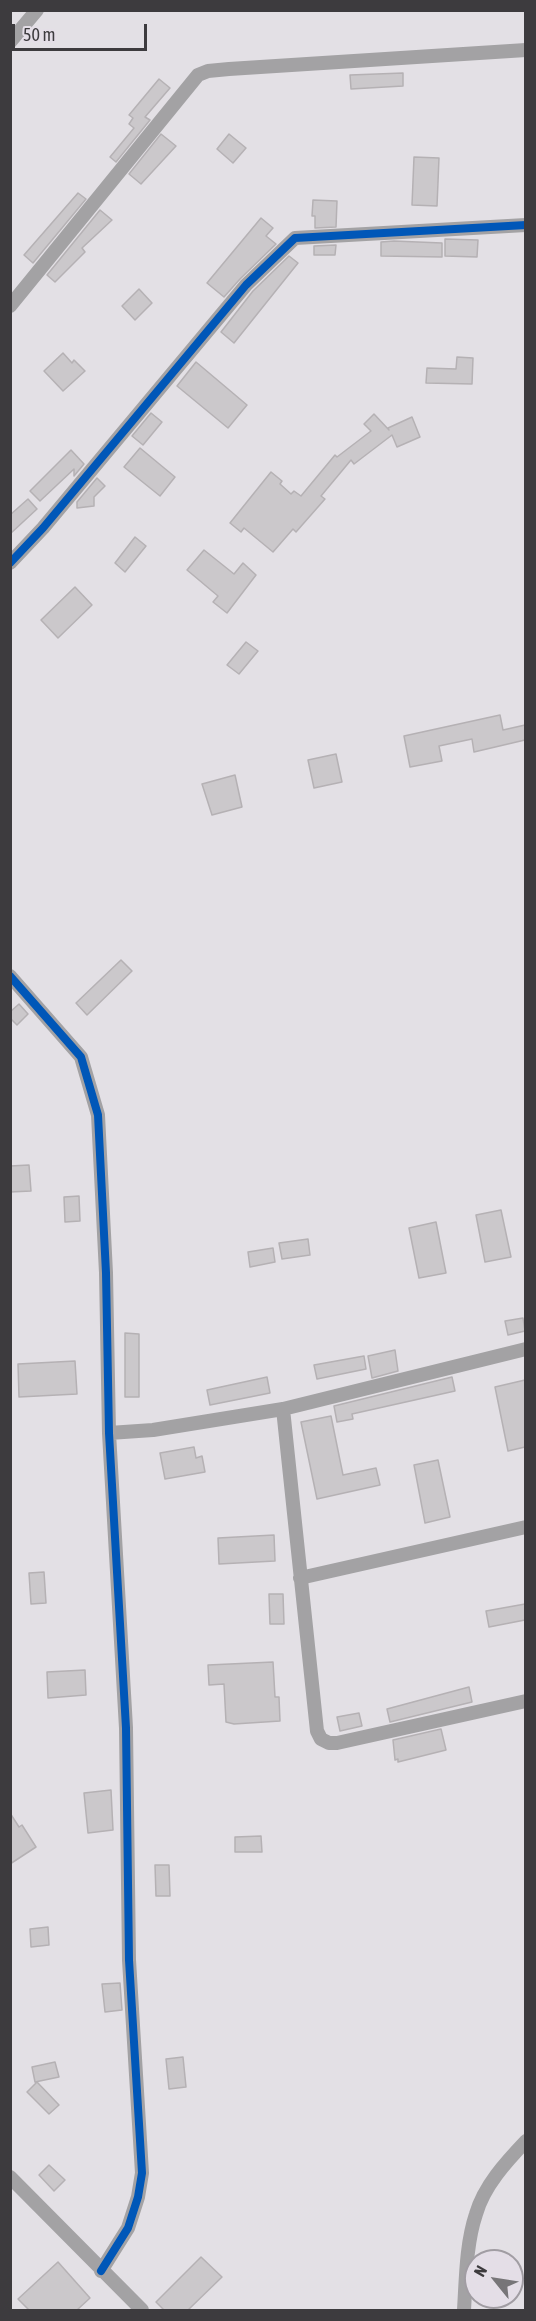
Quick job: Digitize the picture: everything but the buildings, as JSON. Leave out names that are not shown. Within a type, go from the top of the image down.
[{"type":"street","points":[[10,42],[37,10]]},
{"type":"street","points":[[10,306],[198,75],[208,71],[229,69],[525,50]]},
{"type":"street","points":[[10,563],[43,528],[246,285],[295,238],[525,225]]},
{"type":"street","points":[[10,976],[81,1057],[98,1115],[106,1273],[109,1433],[126,1728],[129,1960],[142,2173],[128,2228],[101,2271]]},
{"type":"street","points":[[109,1433],[153,1430],[283,1409],[525,1349]]},
{"type":"street","points":[[283,1409],[317,1731],[321,1739],[337,1743],[525,1701]]},
{"type":"street","points":[[300,1578],[525,1527]]},
{"type":"street","points":[[464,2310],[469,2239],[476,2211],[489,2187],[525,2141]]},
{"type":"street","points":[[10,2177],[142,2310]]},
{"type":"cycle path","points":[[10,563],[43,528],[246,285],[295,238],[526,225]]},
{"type":"cycle path","points":[[10,976],[81,1057],[98,1115],[106,1273],[109,1433],[126,1728],[129,1960],[142,2173],[138,2197],[128,2228],[101,2271]]}]
